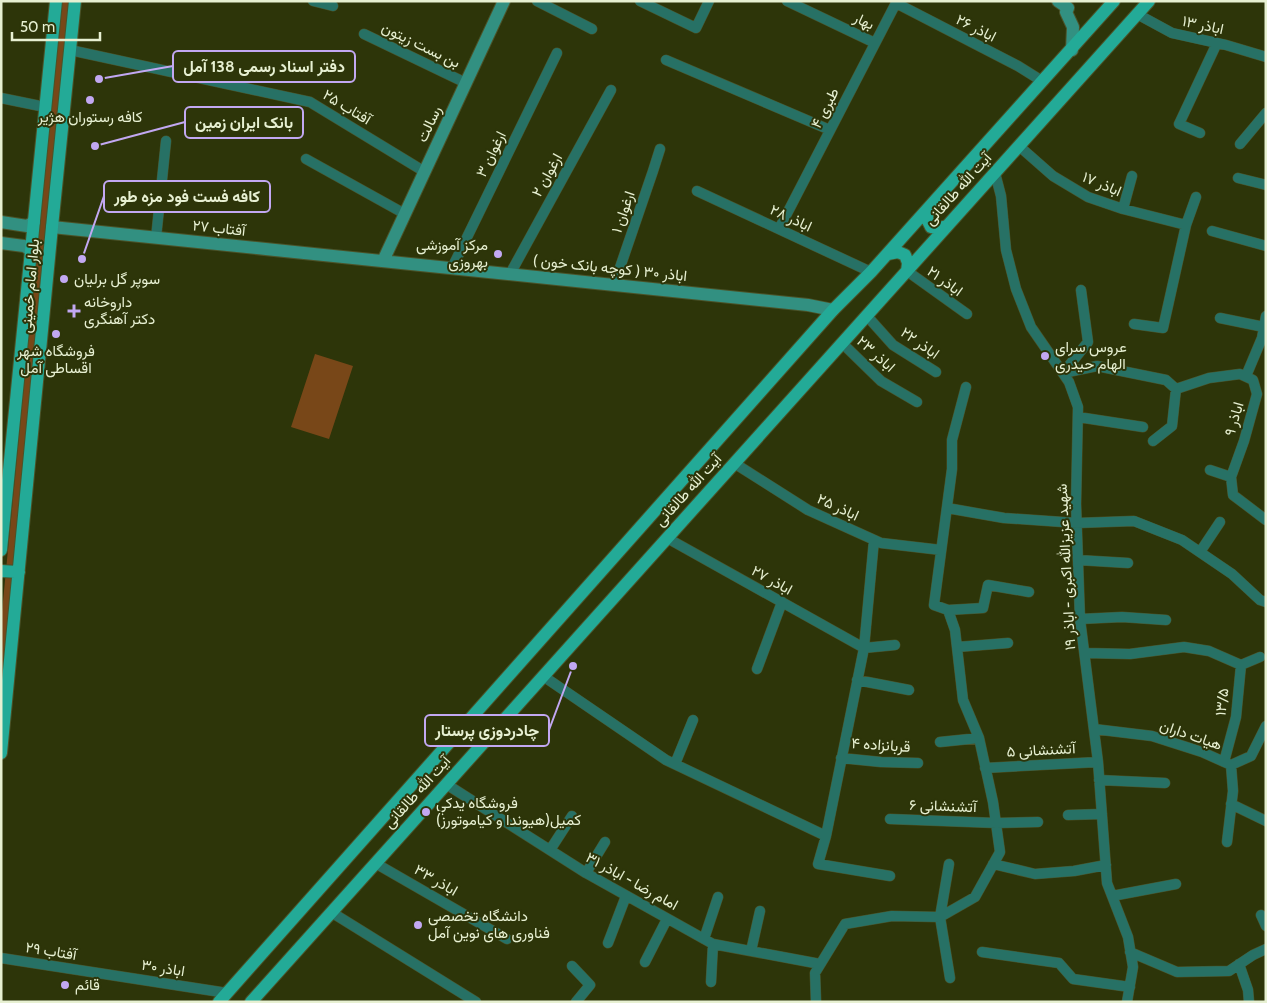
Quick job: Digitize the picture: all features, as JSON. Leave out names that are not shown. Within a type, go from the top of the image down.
[{"type":"main road","points":[[1,550],[4,487],[32,250],[56,1]]},
{"type":"main road","name":"بلوار امام خمینی","points":[[1,752],[75,1]]},
{"type":"main road","points":[[1058,1],[1068,8],[1066,12],[1073,27],[1072,50]]},
{"type":"main road","name":"آیت الله طالقانی","points":[[223,998],[833,310],[888,254],[1114,1]]},
{"type":"main road","name":"آیت الله طالقانی","points":[[251,1002],[1149,1]]},
{"type":"main road","name":"رسالت","points":[[383,261],[466,83],[501,2]]},
{"type":"main road","points":[[928,209],[927,219],[931,226],[939,228],[947,226]]},
{"type":"main road","points":[[1,222],[27,226],[34,222]]},
{"type":"main road","name":"آفتاب ۲۷","points":[[52,227],[383,261]]},
{"type":"main road","points":[[1,243],[24,246],[32,250]]},
{"type":"main road","points":[[888,254],[898,252],[905,255],[908,263],[907,271]]},
{"type":"main road","name":"اباذر ۳۰ ( کوچه بانک خون )","points":[[383,261],[808,305],[833,310]]},
{"type":"main road","points":[[1,571],[19,572]]},
{"type":"street","points":[[313,1],[333,6]]},
{"type":"street","points":[[536,1],[592,29]]},
{"type":"street","points":[[640,1],[696,28],[709,1]]},
{"type":"street","name":"بهار","points":[[787,1],[875,43]]},
{"type":"street","name":"طبری ۴","points":[[779,229],[896,2]]},
{"type":"street","name":"اباذر ۲۶","points":[[896,2],[1018,66],[1042,81]]},
{"type":"street","name":"اباذر ۱۳","points":[[1137,14],[1172,33],[1266,57]]},
{"type":"street","name":"بن بست زیتون","points":[[364,34],[466,83]]},
{"type":"street","points":[[1200,134],[1179,124],[1217,43]]},
{"type":"street","name":"آفتاب ۲۵","points":[[70,50],[310,102],[425,172]]},
{"type":"street","name":"ارغوان ۳","points":[[452,268],[557,53]]},
{"type":"street","points":[[666,60],[830,130]]},
{"type":"street","name":"ارغوان ۲","points":[[510,274],[611,90]]},
{"type":"street","points":[[1,98],[45,107]]},
{"type":"street","points":[[1240,144],[1266,113]]},
{"type":"street","points":[[156,238],[166,141]]},
{"type":"street","name":"اباذر ۱۷","points":[[1020,146],[1053,176],[1088,197],[1123,209],[1186,225]]},
{"type":"street","name":"ارغوان ۱","points":[[614,285],[660,149]]},
{"type":"street","points":[[306,159],[405,214]]},
{"type":"street","name":"شهید عزیزالله اکبری - اباذر ۱۹","points":[[994,173],[1001,196],[1006,250],[1016,289],[1031,327],[1069,382],[1078,408],[1076,504],[1080,619],[1098,762],[1107,883],[1128,937],[1133,967],[1128,1002]]},
{"type":"street","points":[[1123,209],[1132,176]]},
{"type":"street","points":[[1238,178],[1266,185]]},
{"type":"street","name":"اباذر ۲۸","points":[[697,191],[871,272]]},
{"type":"street","points":[[1134,324],[1163,328],[1186,225],[1196,197]]},
{"type":"street","points":[[1212,231],[1266,246]]},
{"type":"street","name":"اباذر ۲۱","points":[[907,271],[967,314]]},
{"type":"street","points":[[1063,373],[1088,342],[1081,290]]},
{"type":"street","name":"اباذر ۲۲","points":[[867,316],[893,345],[936,372]]},
{"type":"street","points":[[1176,389],[1209,378],[1240,374],[1246,376],[1262,338],[1265,322],[1220,318]]},
{"type":"street","name":"اباذر ۲۳","points":[[842,343],[881,382],[916,402]]},
{"type":"street","points":[[1063,373],[1097,366],[1166,380],[1176,389]]},
{"type":"street","name":"اباذر ۹","points":[[1231,477],[1244,441],[1257,394],[1261,388],[1254,380],[1246,376]]},
{"type":"street","points":[[966,387],[952,440],[952,468],[934,605],[948,610],[983,608],[988,585],[1029,592]]},
{"type":"street","points":[[1153,441],[1172,426],[1176,389]]},
{"type":"street","points":[[1078,417],[1143,427]]},
{"type":"street","name":"اباذر ۲۵","points":[[734,463],[808,510],[881,543],[941,550]]},
{"type":"street","points":[[1210,470],[1231,477],[1233,495],[1266,520]]},
{"type":"street","points":[[947,508],[1004,518],[1077,523],[1134,521],[1182,540],[1232,574],[1260,600],[1266,602]]},
{"type":"street","points":[[1200,552],[1220,522]]},
{"type":"street","name":"اباذر ۲۷","points":[[667,538],[864,648]]},
{"type":"street","points":[[874,540],[864,648],[826,836],[818,864],[890,876]]},
{"type":"street","points":[[1078,560],[1128,563]]},
{"type":"street","points":[[757,669],[782,602]]},
{"type":"street","points":[[816,1002],[815,973],[845,924],[892,916],[940,917],[975,897],[1000,852],[993,802],[979,738],[963,700],[955,630],[948,610]]},
{"type":"street","points":[[1080,619],[1122,617],[1166,620]]},
{"type":"street","points":[[957,647],[1008,643]]},
{"type":"street","points":[[864,648],[895,645]]},
{"type":"street","points":[[1084,653],[1130,654],[1184,647],[1209,651],[1241,665],[1260,657]]},
{"type":"street","name":"۱۳/۵","points":[[1227,763],[1236,717],[1241,665]]},
{"type":"street","points":[[543,676],[675,764],[826,836]]},
{"type":"street","points":[[857,680],[909,690]]},
{"type":"street","points":[[675,764],[693,720]]},
{"type":"street","points":[[1227,763],[1251,756],[1266,726]]},
{"type":"street","name":"هیات داران","points":[[1094,729],[1152,736],[1202,752],[1227,763],[1233,791],[1227,842]]},
{"type":"street","points":[[940,742],[979,738]]},
{"type":"street","name":"قربانزاده ۴","points":[[841,758],[918,763]]},
{"type":"street","name":"آتشنشانی ۵","points":[[985,768],[1098,762]]},
{"type":"street","points":[[1099,780],[1165,783]]},
{"type":"street","name":"امام رضا - اباذر ۳۱","points":[[446,784],[586,873],[709,942],[820,964]]},
{"type":"street","points":[[1231,804],[1266,821]]},
{"type":"street","points":[[1068,815],[1102,814]]},
{"type":"street","points":[[550,850],[572,816]]},
{"type":"street","name":"آتشنشانی ۶","points":[[890,820],[996,823],[1038,822]]},
{"type":"street","points":[[586,873],[605,842]]},
{"type":"street","name":"اباذر ۳۳","points":[[375,863],[507,939]]},
{"type":"street","points":[[949,864],[940,917],[950,978]]},
{"type":"street","points":[[993,864],[1035,874],[1106,866]]},
{"type":"street","points":[[1112,896],[1176,884]]},
{"type":"street","points":[[608,943],[626,896]]},
{"type":"street","points":[[711,982],[709,942],[718,897]]},
{"type":"street","points":[[751,951],[760,911]]},
{"type":"street","points":[[331,912],[476,1002]]},
{"type":"street","points":[[1261,915],[1266,926]]},
{"type":"street","points":[[645,962],[667,918]]},
{"type":"street","points":[[1130,952],[1177,972],[1229,971],[1266,949]]},
{"type":"street","points":[[982,952],[1059,963],[1073,979],[1130,987]]},
{"type":"street","name":"آفتاب ۲۹","points":[[1,958],[95,973]]},
{"type":"street","points":[[1239,964],[1250,1002]]},
{"type":"street","points":[[572,966],[590,985],[576,1002]]},
{"type":"street","name":"اباذر ۳۰","points":[[95,973],[223,998]]},
{"type":"shaded area","points":[[61,1],[70,1],[1,690],[1,622]]},
{"type":"shaded area","points":[[315,354],[353,366],[329,439],[291,427]]},
{"type":"place","name":"دفتر اسناد رسمی 138 آمل","points":[[99,79]]},
{"type":"place","name":"کافه رستوران هژیر","points":[[90,100]]},
{"type":"place","name":"بانک ایران زمین","points":[[95,146]]},
{"type":"place","name":"مرکز آموزشی بهروزی","points":[[498,254]]},
{"type":"place","name":"کافه فست فود مزه طور","points":[[82,259]]},
{"type":"place","name":"سوپر گل برلیان","points":[[64,279]]},
{"type":"place","name":"داروخانه دکتر آهنگری","points":[[74,311]]},
{"type":"place","name":"فروشگاه شهر اقساطی آمل","points":[[56,334]]},
{"type":"place","name":"عروس سرای الهام حیدری","points":[[1045,356]]},
{"type":"place","name":"چادردوزی پرستار","points":[[573,666]]},
{"type":"place","name":"فروشگاه يدكي كميل(هیوندا و کیاموتورز)","points":[[426,812]]},
{"type":"place","name":"دانشگاه تخصصی فناوری های نوین آمل","points":[[418,925]]},
{"type":"place","name":"قائم","points":[[65,985]]}]
